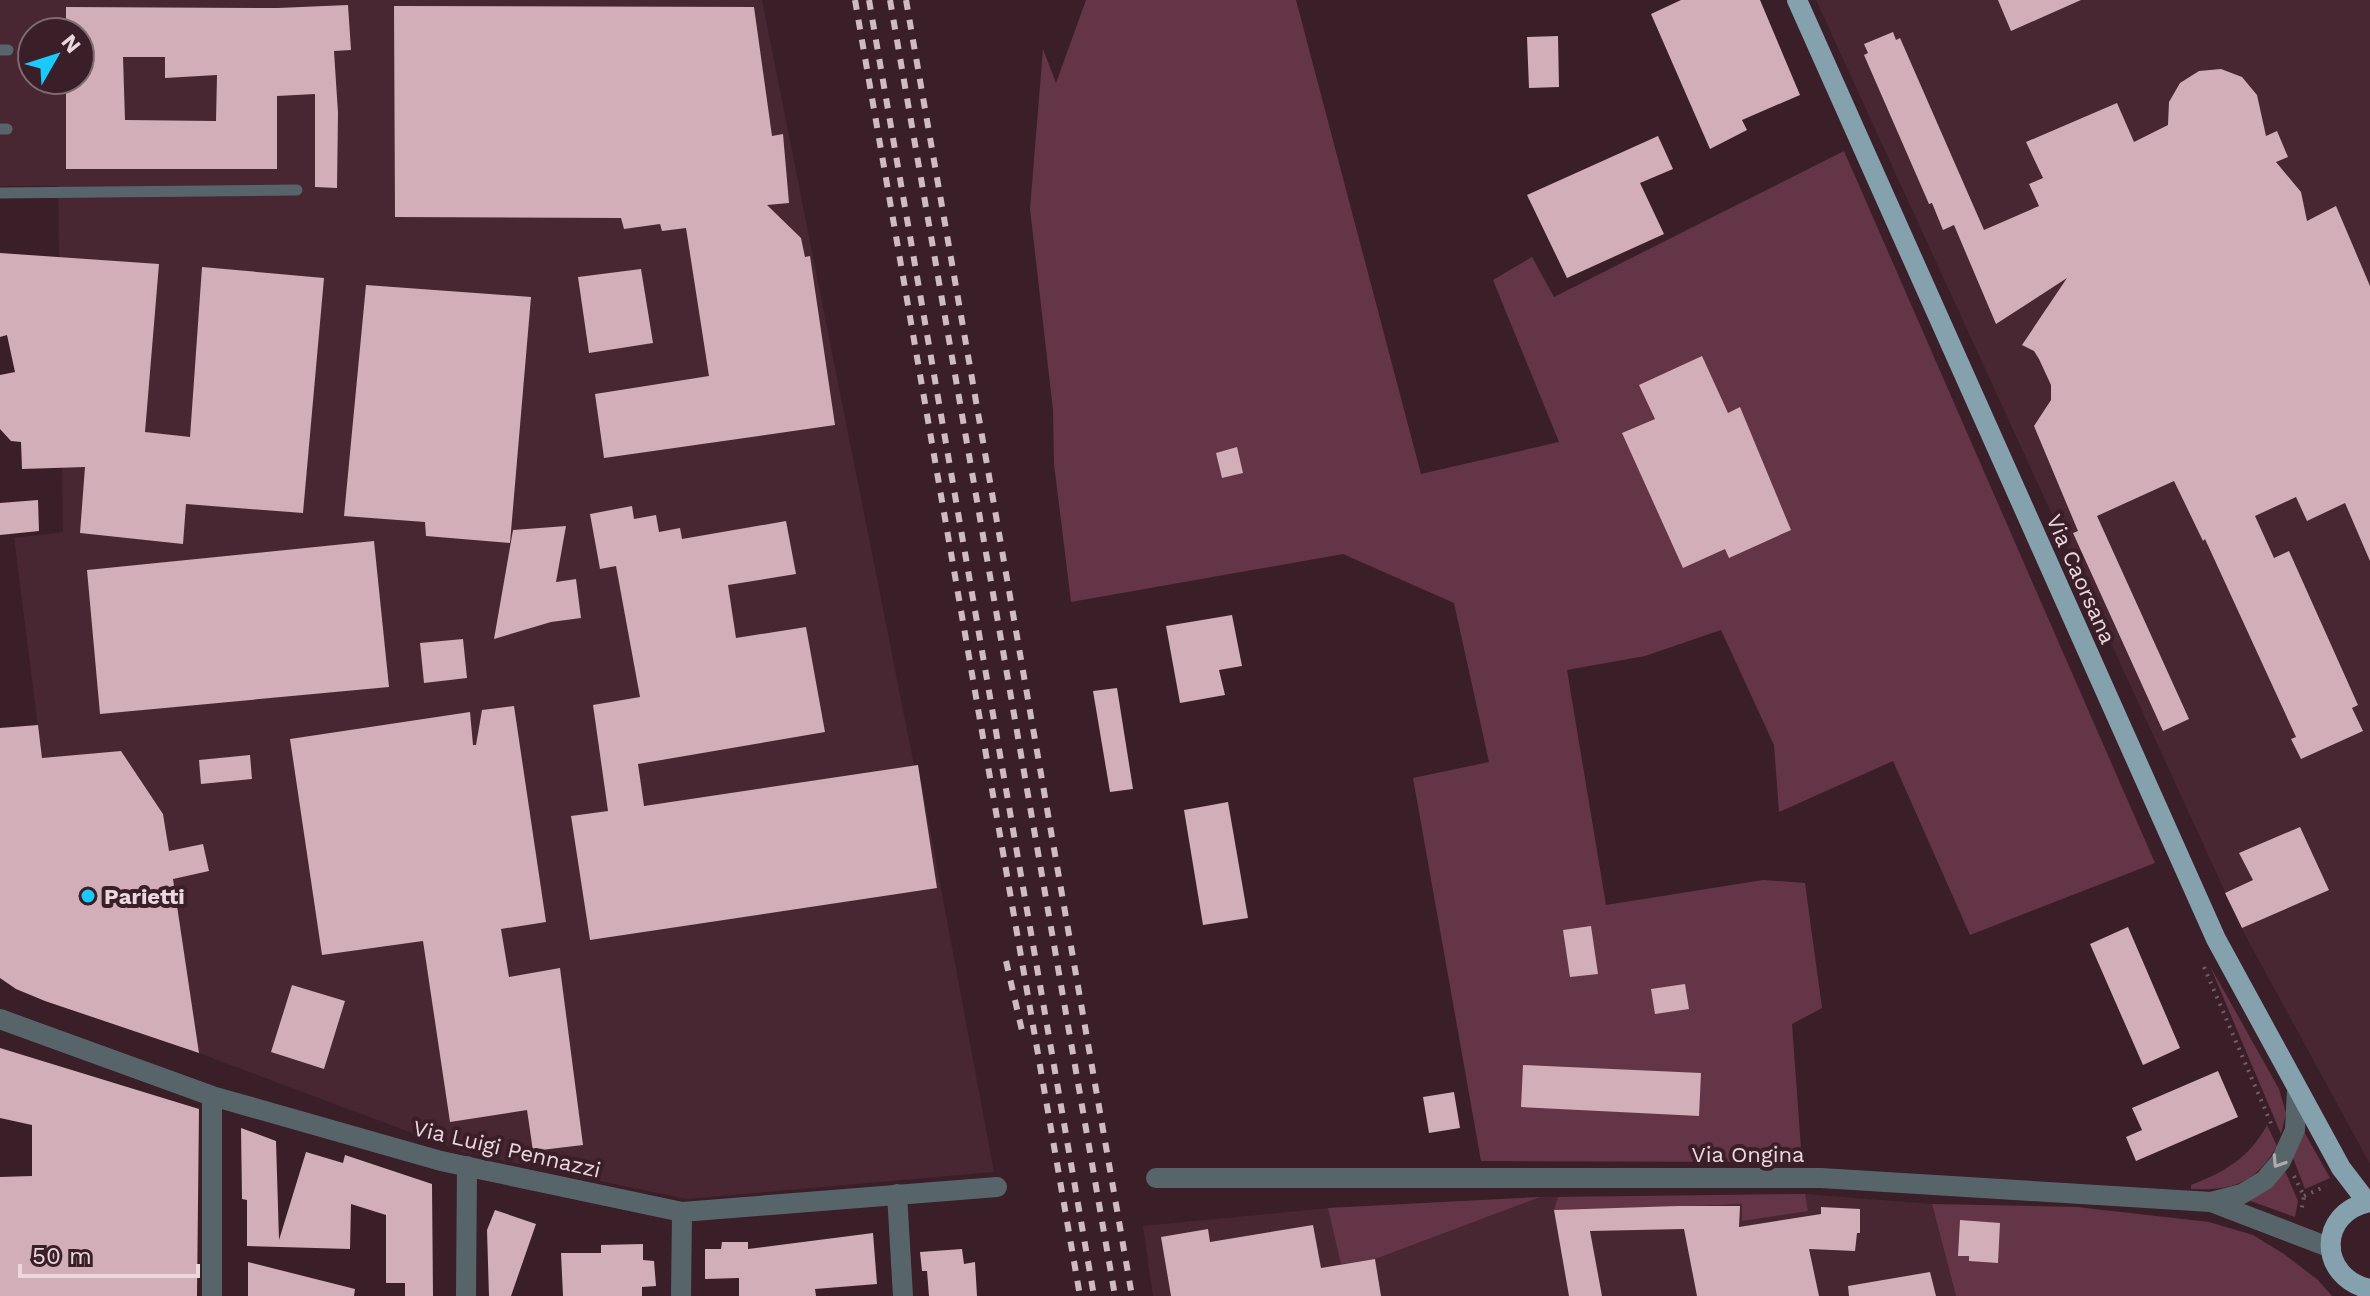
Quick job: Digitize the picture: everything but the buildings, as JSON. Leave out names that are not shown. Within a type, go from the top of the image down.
[{"type":"main road","name":"Via Caorsana","points":[[1797,0],[2216,939],[2297,1089],[2337,1176],[2369,1202]]},
{"type":"main road","points":[[2337,1176],[2346,1198],[2331,1240],[2336,1268],[2363,1291]]},
{"type":"main road","points":[[2331,1240],[2340,1217],[2352,1207],[2369,1202]]},
{"type":"street","name":"Via Luigi Pennazzi","points":[[0,1008],[23,1027]]},
{"type":"street","name":"Via Luigi Pennazzi","points":[[0,1019],[212,1096],[467,1166],[682,1212],[997,1187]]},
{"type":"street","points":[[2211,1202],[2242,1194],[2265,1180],[2281,1161],[2295,1130],[2297,1089]]},
{"type":"street","points":[[212,1096],[212,1296]]},
{"type":"street","points":[[466,1296],[467,1166]]},
{"type":"street","name":"Via Ongina","points":[[1156,1178],[1821,1178],[2211,1202],[2331,1240]]},
{"type":"street","points":[[897,1194],[903,1296]]},
{"type":"street","points":[[681,1296],[682,1212]]},
{"type":"lane","points":[[0,193],[297,190]]},
{"type":"path","points":[[2294,1174],[2304,1196],[2300,1220]]},
{"type":"path","points":[[2304,1196],[2337,1176]]},
{"type":"shaded area","points":[[0,0],[762,0],[914,765],[918,765],[994,1172],[686,1199],[463,1152],[199,1053],[163,814],[121,751],[42,758],[14,538],[63,532],[58,186],[0,186]]},
{"type":"shaded area","points":[[1086,0],[1296,0],[1421,474],[1559,442],[1493,280],[1532,257],[1554,297],[1844,151],[2155,863],[1970,935],[1893,761],[1779,812],[1774,745],[1721,630],[1645,656],[1567,670],[1606,905],[1763,880],[1805,883],[1822,1008],[1792,1024],[1802,1162],[1481,1161],[1413,778],[1489,762],[1454,603],[1343,554],[1071,602],[1054,464],[1053,410],[1030,209],[1043,49],[1056,83]]},
{"type":"shaded area","points":[[1816,0],[2370,0],[2370,1164],[2244,933]]},
{"type":"shaded area","points":[[2210,966],[2279,1089],[2286,1113],[2281,1134]]},
{"type":"shaded area","points":[[2267,1125],[2277,1146],[2260,1169],[2231,1186],[2191,1189],[2191,1185],[2215,1175],[2244,1155]]},
{"type":"shaded area","points":[[2302,1128],[2330,1178],[2305,1189],[2293,1158]]},
{"type":"shaded area","points":[[2285,1171],[2298,1201],[2295,1217],[2248,1200]]},
{"type":"shaded area","points":[[1805,1194],[1932,1204],[1956,1296],[1153,1296],[1143,1226],[1328,1208],[1540,1197]]},
{"type":"shaded area","points":[[1805,1194],[1808,1211],[1742,1221],[1742,1204],[1618,1209],[1619,1231],[1586,1209],[1554,1210],[1558,1197]]},
{"type":"shaded area","points":[[1540,1197],[1375,1259],[1341,1264],[1328,1208]]},
{"type":"shaded area","points":[[1932,1204],[2077,1207],[2209,1222],[2253,1235],[2318,1280],[2332,1296],[1956,1296]]},
{"type":"railway","points":[[855,0],[1080,1296]]},
{"type":"railway","points":[[869,0],[1094,1296]]},
{"type":"railway","points":[[890,0],[1115,1296]]},
{"type":"railway","points":[[906,0],[1132,1296]]},
{"type":"railway","points":[[1006,961],[1023,1035]]},
{"type":"place","name":"Parietti","points":[[88,896]]}]
